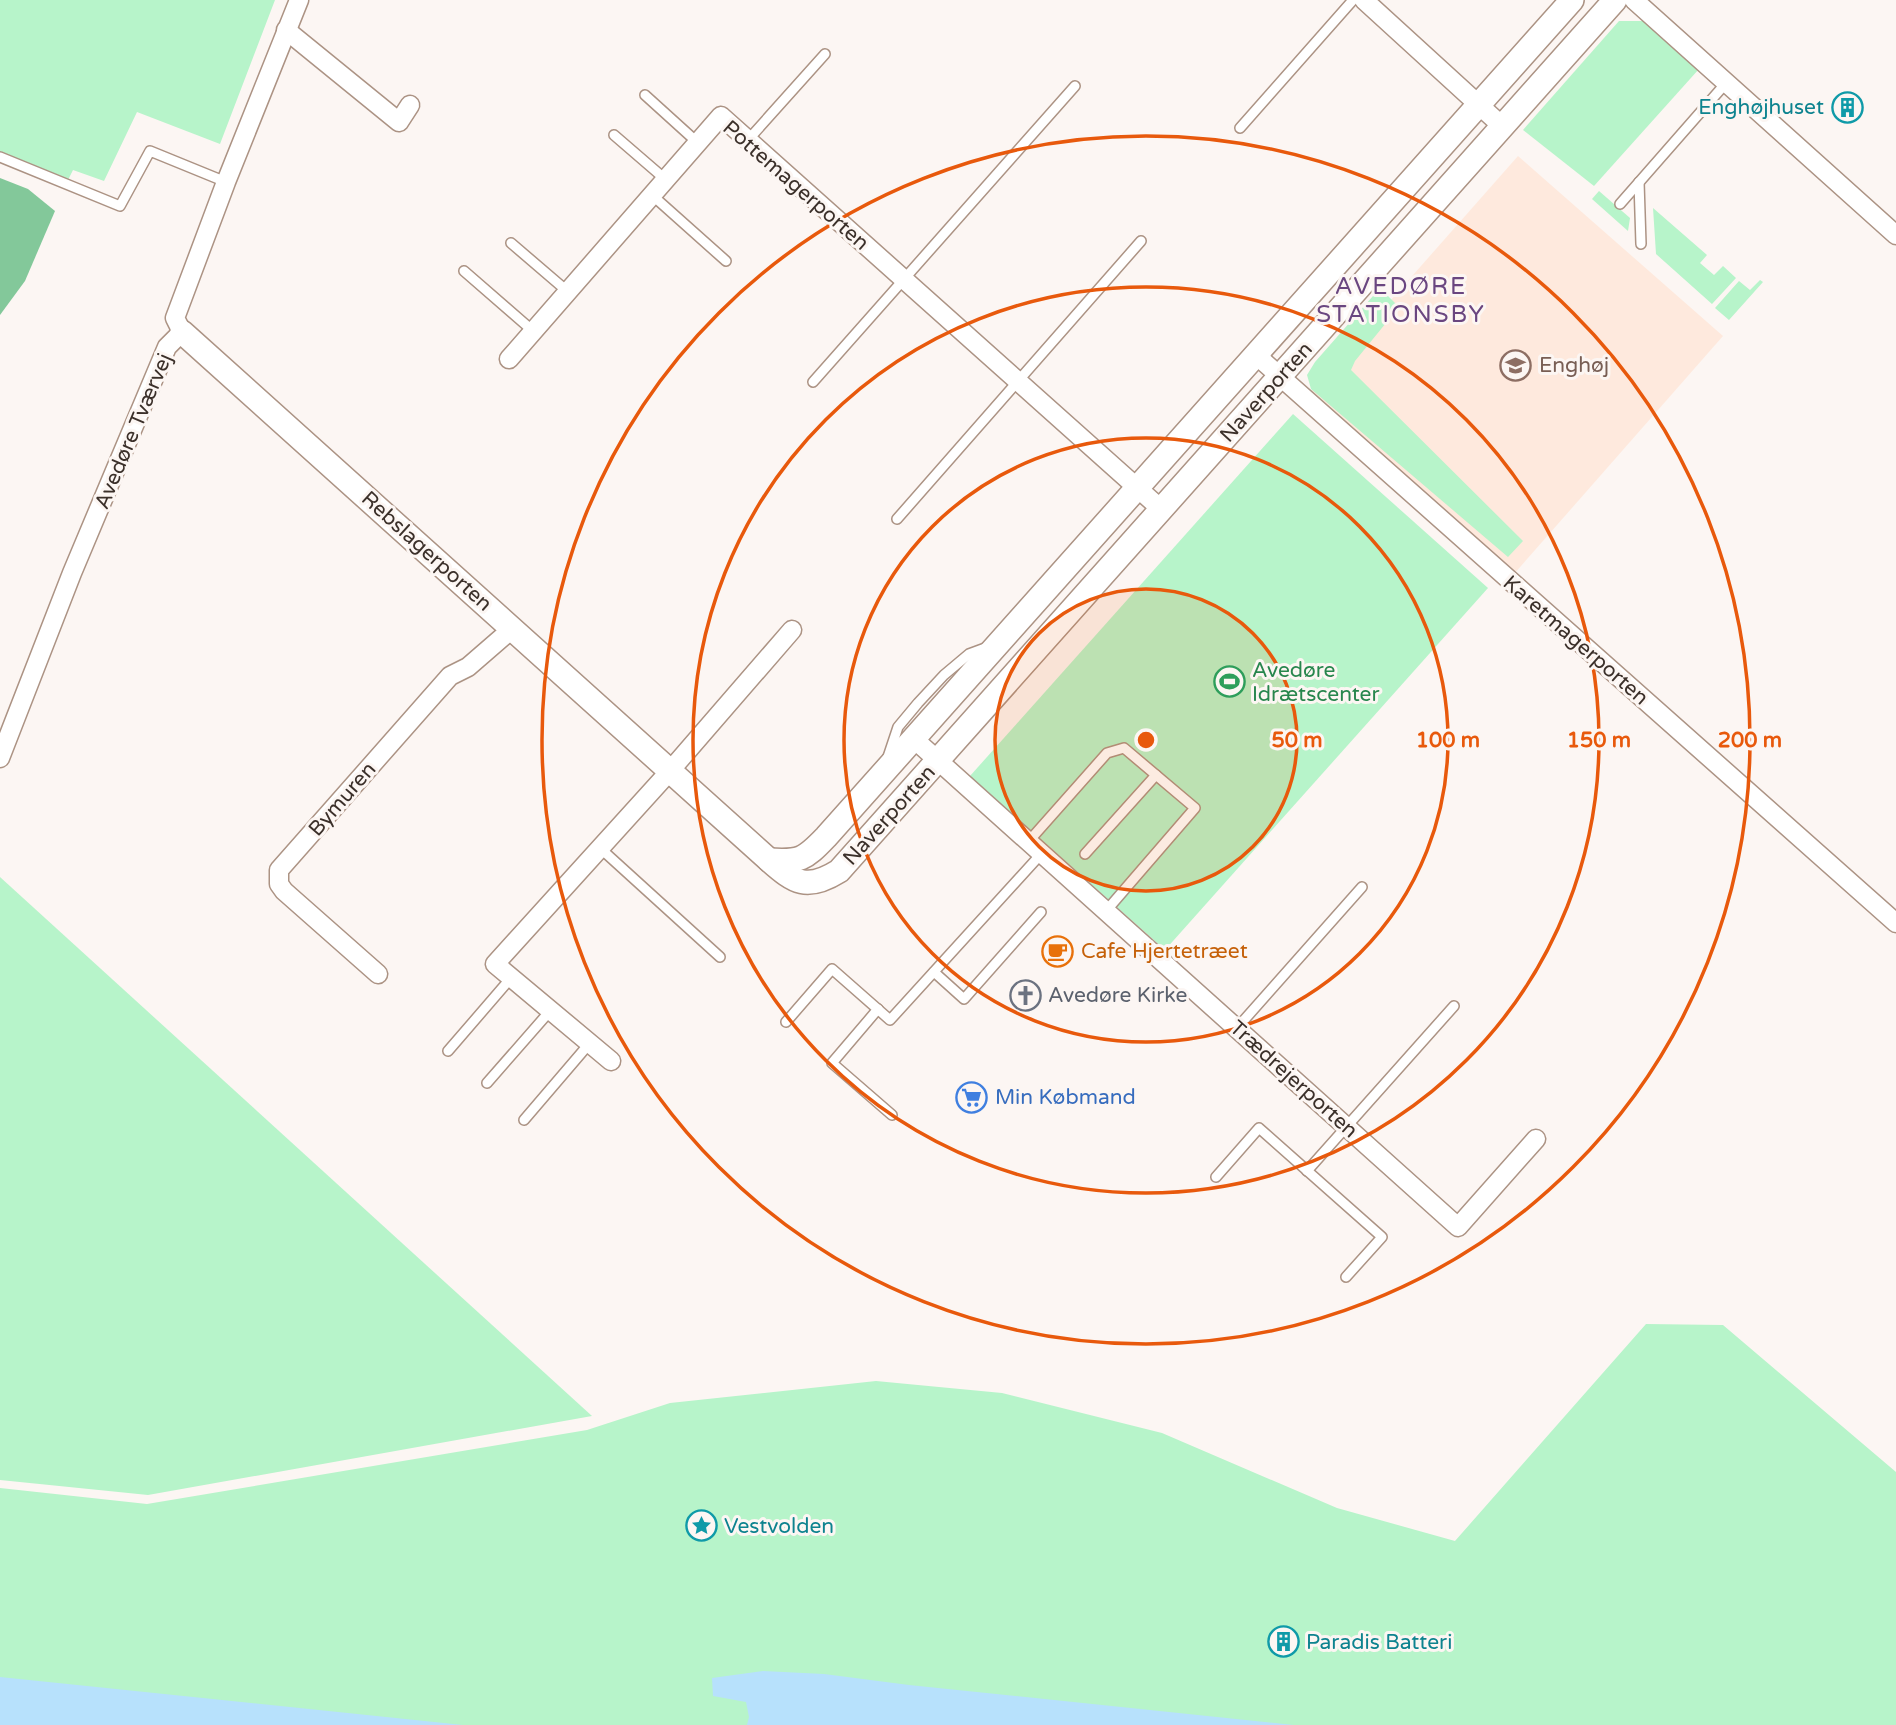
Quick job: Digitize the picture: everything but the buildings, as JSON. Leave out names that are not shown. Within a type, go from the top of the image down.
[{"type":"street","name":"Avedøre Tværvej","points":[[0,758],[72,573],[167,347],[182,332],[175,318],[299,0]]},
{"type":"street","points":[[1364,0],[1502,126]]},
{"type":"street","name":"Naverporten","points":[[769,860],[793,862],[808,856],[1572,0]]},
{"type":"street","name":"Naverporten","points":[[769,860],[796,881],[813,883],[839,871],[1615,0]]},
{"type":"street","points":[[1634,0],[1896,235]]},
{"type":"street","points":[[286,30],[399,122],[410,105]]},
{"type":"street","name":"Pottemagerporten","points":[[509,359],[721,116],[1161,509]]},
{"type":"street","name":"Rebslagerporten","points":[[182,332],[769,860]]},
{"type":"street","name":"Karetmagerporten","points":[[1256,355],[1896,923]]},
{"type":"street","name":"Bymuren","points":[[378,974],[284,891],[279,884],[279,870],[450,676],[468,667],[513,628]]},
{"type":"street","points":[[611,1061],[495,964],[669,772],[792,630]]},
{"type":"street","name":"Trædrejerporten","points":[[914,739],[1458,1227],[1536,1139]]},
{"type":"lane","points":[[1240,128],[1353,0]]},
{"type":"lane","points":[[748,140],[825,54]]},
{"type":"lane","points":[[1620,204],[1726,83]]},
{"type":"lane","points":[[813,382],[1076,86]]},
{"type":"lane","points":[[645,95],[698,143]]},
{"type":"lane","points":[[614,135],[665,179]]},
{"type":"lane","points":[[0,157],[120,206],[150,151],[226,182]]},
{"type":"lane","points":[[1639,182],[1641,244]]},
{"type":"lane","points":[[652,195],[726,261]]},
{"type":"lane","points":[[897,519],[1141,241]]},
{"type":"lane","points":[[511,243],[567,291]]},
{"type":"lane","points":[[464,271],[533,331]]},
{"type":"lane","points":[[881,776],[898,727],[905,719],[944,675],[969,654],[999,642]]},
{"type":"lane","points":[[786,1023],[832,970],[890,1020],[934,972],[1107,753],[1124,748],[1195,808],[1106,911]]},
{"type":"lane","points":[[1085,854],[1156,775]]},
{"type":"lane","points":[[600,848],[720,957]]},
{"type":"lane","points":[[1237,1028],[1362,887]]},
{"type":"lane","points":[[934,972],[964,999],[1041,912]]},
{"type":"lane","points":[[448,1051],[511,978]]},
{"type":"lane","points":[[1307,1171],[1454,1006]]},
{"type":"lane","points":[[878,1009],[832,1063],[892,1115]]},
{"type":"lane","points":[[487,1083],[550,1011]]},
{"type":"lane","points":[[524,1120],[589,1044]]},
{"type":"lane","points":[[1216,1177],[1259,1128],[1382,1237],[1346,1277]]},
{"type":"shaded area","name":"Enghøj","points":[[1518,156],[1723,336],[1514,574],[1309,393]]},
{"type":"green space","points":[[0,0],[275,0],[220,144],[137,112],[104,181],[73,170],[67,182],[0,153]]},
{"type":"green space","points":[[1619,21],[1645,21],[1699,69],[1594,186],[1523,130]]},
{"type":"green space","points":[[0,178],[28,189],[55,211],[25,281],[0,315]]},
{"type":"green space","points":[[1599,191],[1630,218],[1628,231],[1592,199]]},
{"type":"green space","points":[[1653,208],[1707,255],[1700,263],[1714,275],[1723,266],[1736,278],[1712,304],[1656,254]]},
{"type":"green space","points":[[1760,280],[1763,282],[1729,320],[1715,308],[1739,281],[1750,290]]},
{"type":"green space","points":[[1380,288],[1399,307],[1355,361],[1351,370],[1523,541],[1508,557],[1311,389],[1307,375],[1315,362]]},
{"type":"green space","name":"Avedøre Idrætscenter","points":[[1293,414],[1488,588],[1165,950],[970,776]]},
{"type":"green space","points":[[0,877],[592,1416],[148,1495],[0,1480]]},
{"type":"green space","name":"Vestvolden","points":[[1646,1324],[1723,1325],[1896,1472],[1896,1725],[0,1725],[0,1488],[147,1504],[587,1430],[670,1403],[876,1381],[1002,1393],[1162,1433],[1337,1508],[1455,1541]]},
{"type":"water","points":[[763,1671],[824,1674],[1294,1725],[747,1725],[749,1717],[746,1702],[713,1696],[712,1678]]},
{"type":"water","points":[[0,1677],[463,1725],[0,1725]]},
{"type":"place","name":"Enghøjhuset","points":[[1847,107]]},
{"type":"place","name":"Enghøj","points":[[1516,365]]},
{"type":"place","name":"Avedøre Idrætscenter","points":[[1229,682]]},
{"type":"place","name":"Cafe Hjertetræet","points":[[1058,951]]},
{"type":"place","name":"Avedøre Kirke","points":[[1025,995]]},
{"type":"place","name":"Min Købmand","points":[[972,1097]]},
{"type":"place","name":"Vestvolden","points":[[701,1526]]},
{"type":"place","name":"Paradis Batteri","points":[[1283,1642]]},
{"type":"district","name":"AVEDØRE STATIONSBY","points":[[1401,300]]}]
